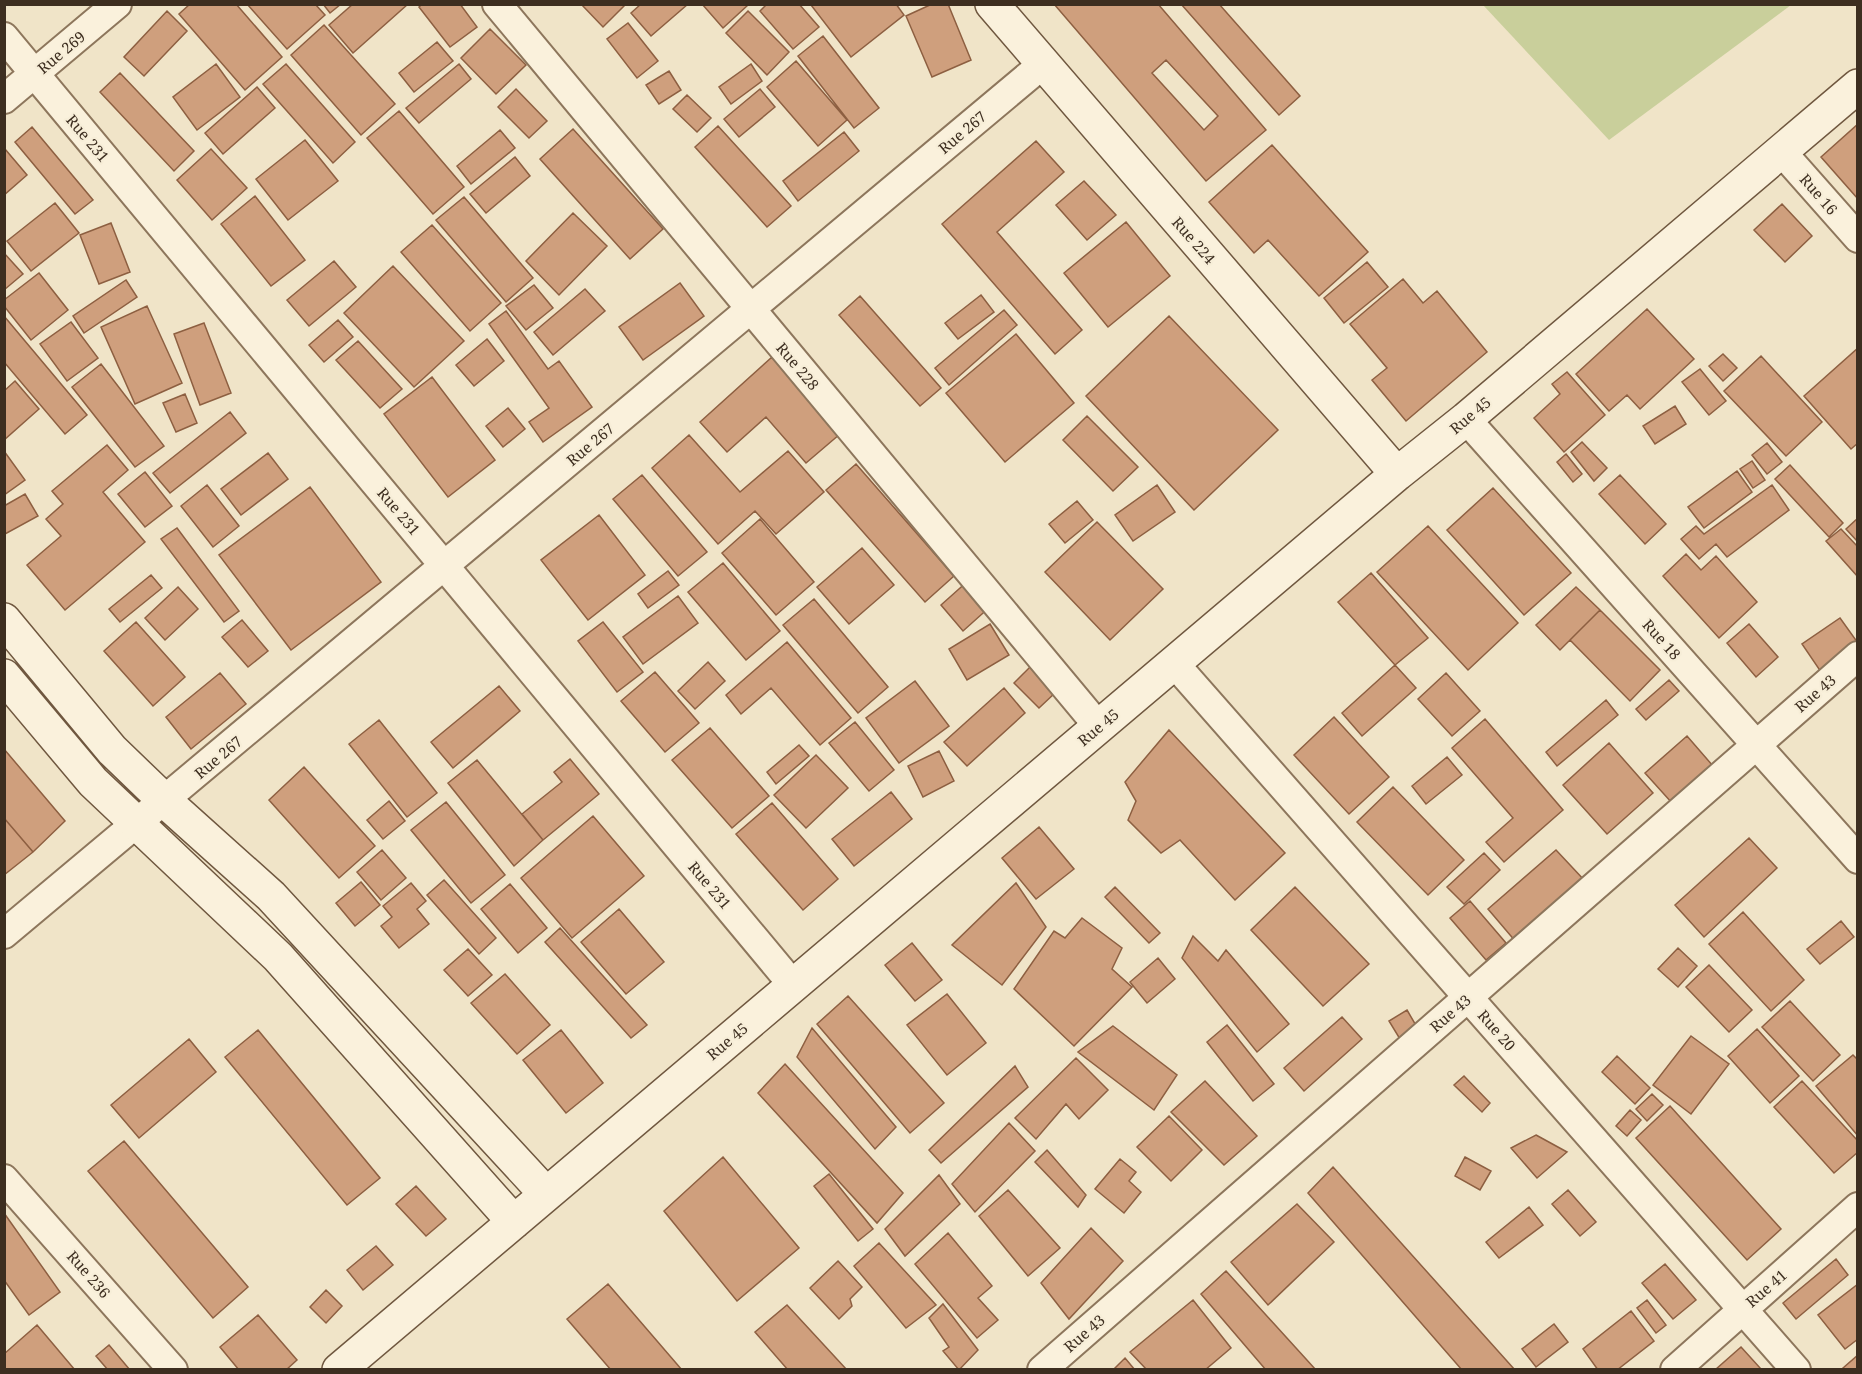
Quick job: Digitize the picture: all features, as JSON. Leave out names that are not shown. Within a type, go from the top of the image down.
[{"type":"street","name":"Rue 269","points":[[4,99],[117,4]]},
{"type":"street","name":"Rue 228","points":[[497,4],[1099,727]]},
{"type":"street","name":"Rue 224","points":[[992,4],[1397,474]]},
{"type":"street","name":"Rue 231","points":[[4,37],[793,985]]},
{"type":"street","name":"Rue 267","points":[[4,934],[1043,64]]},
{"type":"street","name":"Rue 45","points":[[339,1370],[1857,86]]},
{"type":"street","name":"Rue 16","points":[[1781,151],[1857,238]]},
{"type":"street","name":"Rue 18","points":[[1466,419],[1857,859]]},
{"type":"street","points":[[4,620],[112,750],[271,896],[546,1194]]},
{"type":"street","name":"Rue 43","points":[[1042,1370],[1857,656]]},
{"type":"street","name":"Rue 20","points":[[1174,663],[1796,1370]]},
{"type":"street","points":[[4,676],[93,782],[278,957],[514,1222]]},
{"type":"street","name":"Rue 236","points":[[4,1179],[173,1370]]},
{"type":"street","name":"Rue 41","points":[[1675,1370],[1857,1207]]},
{"type":"green space","points":[[1483,5],[1791,5],[1609,140]]},
{"type":"building","points":[[190,4],[236,4],[282,57],[245,90],[179,14]]},
{"type":"building","points":[[247,4],[315,4],[325,15],[287,49]]},
{"type":"building","points":[[323,4],[341,4],[330,13]]},
{"type":"building","points":[[353,4],[408,4],[353,53],[329,25]]},
{"type":"building","points":[[422,4],[460,4],[477,27],[450,47],[419,7]]},
{"type":"building","points":[[581,4],[626,4],[603,27]]},
{"type":"building","points":[[641,4],[688,4],[651,36],[631,13]]},
{"type":"building","points":[[702,4],[747,4],[748,5],[723,28]]},
{"type":"building","points":[[767,4],[799,4],[819,27],[793,49],[760,11]]},
{"type":"building","points":[[896,4],[904,15],[851,57],[811,5]]},
{"type":"building","points":[[932,4],[948,4],[971,60],[932,77],[906,16]]},
{"type":"building","points":[[1054,4],[1158,4],[1266,130],[1206,181]],"holes":[[[1166,60],[1218,116],[1204,130],[1152,73]]]},
{"type":"building","points":[[1181,4],[1219,4],[1300,96],[1279,115]]},
{"type":"building","points":[[167,11],[187,31],[144,76],[124,57]]},
{"type":"building","points":[[748,11],[789,52],[767,75],[726,33]]},
{"type":"building","points":[[628,23],[658,61],[637,78],[607,39]]},
{"type":"building","points":[[324,25],[395,104],[361,135],[291,55]]},
{"type":"building","points":[[490,29],[526,65],[496,94],[461,58]]},
{"type":"building","points":[[823,36],[879,108],[854,128],[798,56]]},
{"type":"building","points":[[437,42],[453,61],[414,92],[399,73]]},
{"type":"building","points":[[796,61],[847,120],[818,146],[767,87]]},
{"type":"building","points":[[216,64],[240,97],[197,130],[173,97]]},
{"type":"building","points":[[286,64],[355,142],[333,163],[263,84]]},
{"type":"building","points":[[459,64],[471,79],[419,123],[406,108]]},
{"type":"building","points":[[751,64],[762,81],[731,104],[719,87]]},
{"type":"building","points":[[669,71],[681,90],[659,104],[646,85]]},
{"type":"building","points":[[120,73],[194,151],[174,171],[100,92]]},
{"type":"building","points":[[257,87],[275,108],[223,154],[205,133]]},
{"type":"building","points":[[516,89],[547,121],[529,138],[498,107]]},
{"type":"building","points":[[760,89],[775,107],[739,137],[724,119]]},
{"type":"building","points":[[687,95],[711,118],[697,132],[673,109]]},
{"type":"building","points":[[399,111],[464,187],[433,214],[367,138]]},
{"type":"building","points":[[1858,124],[1858,199],[1821,157]]},
{"type":"building","points":[[718,126],[791,206],[767,227],[695,147]]},
{"type":"building","points":[[32,127],[93,200],[75,214],[15,142]]},
{"type":"building","points":[[573,129],[663,229],[630,259],[540,159]]},
{"type":"building","points":[[500,130],[515,148],[471,184],[457,166]]},
{"type":"building","points":[[844,132],[859,151],[798,201],[783,181]]},
{"type":"building","points":[[305,140],[338,181],[288,220],[256,179]]},
{"type":"building","points":[[1036,141],[1064,172],[997,232],[1082,330],[1055,354],[942,224]]},
{"type":"building","points":[[1272,145],[1368,252],[1319,296],[1268,240],[1254,253],[1209,202]]},
{"type":"building","points":[[211,149],[247,188],[212,220],[177,180]]},
{"type":"building","points":[[4,150],[27,175],[4,195]]},
{"type":"building","points":[[515,157],[530,176],[486,213],[470,194]]},
{"type":"building","points":[[1084,181],[1116,215],[1087,240],[1056,205]]},
{"type":"building","points":[[255,196],[305,260],[271,286],[221,224]]},
{"type":"building","points":[[464,197],[533,278],[506,302],[436,220]]},
{"type":"building","points":[[55,203],[79,233],[31,271],[7,241]]},
{"type":"building","points":[[1782,204],[1812,236],[1785,262],[1754,230]]},
{"type":"building","points":[[573,213],[607,246],[559,295],[526,261]]},
{"type":"building","points":[[1126,222],[1170,276],[1108,327],[1064,273]]},
{"type":"building","points":[[111,223],[130,272],[99,284],[80,235]]},
{"type":"building","points":[[432,225],[501,303],[470,331],[401,252]]},
{"type":"building","points":[[4,253],[23,274],[4,290]]},
{"type":"building","points":[[334,261],[356,287],[309,326],[287,300]]},
{"type":"building","points":[[1367,262],[1388,287],[1344,323],[1324,298]]},
{"type":"building","points":[[393,266],[464,341],[414,387],[344,313]]},
{"type":"building","points":[[39,273],[68,310],[31,340],[4,306],[4,300]]},
{"type":"building","points":[[1403,279],[1423,303],[1437,291],[1487,352],[1406,421],[1372,380],[1387,368],[1350,324]]},
{"type":"building","points":[[126,280],[137,297],[84,333],[73,316]]},
{"type":"building","points":[[680,283],[704,316],[643,360],[619,327]]},
{"type":"building","points":[[534,285],[553,308],[526,330],[506,306]]},
{"type":"building","points":[[585,289],[605,311],[553,355],[534,332]]},
{"type":"building","points":[[981,295],[994,312],[958,339],[945,323]]},
{"type":"building","points":[[860,296],[941,388],[920,406],[839,315]]},
{"type":"building","points":[[147,306],[182,383],[135,404],[101,327]]},
{"type":"building","points":[[1647,309],[1694,359],[1640,409],[1627,395],[1609,411],[1576,374]]},
{"type":"building","points":[[1004,310],[1017,325],[949,385],[935,368]]},
{"type":"building","points":[[506,311],[548,369],[559,361],[592,407],[543,442],[529,422],[549,408],[489,324]]},
{"type":"building","points":[[4,316],[87,415],[65,434],[4,362]]},
{"type":"building","points":[[1169,316],[1278,430],[1194,510],[1086,396]]},
{"type":"building","points":[[338,320],[353,337],[324,362],[309,345]]},
{"type":"building","points":[[71,322],[98,358],[67,381],[40,344]]},
{"type":"building","points":[[204,323],[231,393],[200,405],[174,334]]},
{"type":"building","points":[[1016,334],[1074,403],[1005,462],[946,393]]},
{"type":"building","points":[[487,339],[504,361],[474,386],[456,365]]},
{"type":"building","points":[[358,341],[402,389],[380,408],[336,360]]},
{"type":"building","points":[[1858,348],[1858,443],[1851,449],[1804,396]]},
{"type":"building","points":[[1723,354],[1737,368],[1723,381],[1709,366]]},
{"type":"building","points":[[1761,356],[1822,422],[1786,456],[1724,391]]},
{"type":"building","points":[[772,357],[840,434],[806,463],[766,417],[727,452],[700,422]]},
{"type":"building","points":[[101,364],[164,446],[135,467],[72,387]]},
{"type":"building","points":[[1700,369],[1726,401],[1709,415],[1682,382]]},
{"type":"building","points":[[1567,372],[1605,415],[1564,452],[1534,418],[1560,394],[1552,384]]},
{"type":"building","points":[[432,377],[495,460],[448,497],[384,414]]},
{"type":"building","points":[[15,381],[39,409],[4,440],[4,391]]},
{"type":"building","points":[[185,394],[197,423],[176,432],[163,403]]},
{"type":"building","points":[[1675,406],[1686,424],[1655,444],[1643,426]]},
{"type":"building","points":[[508,408],[525,429],[503,447],[486,426]]},
{"type":"building","points":[[230,412],[246,433],[170,493],[153,473]]},
{"type":"building","points":[[1087,416],[1138,467],[1113,491],[1063,440]]},
{"type":"building","points":[[689,435],[740,492],[788,451],[824,492],[776,534],[755,511],[718,544],[652,468]]},
{"type":"building","points":[[1582,442],[1607,468],[1594,481],[1571,452]]},
{"type":"building","points":[[1767,443],[1782,462],[1767,474],[1752,455]]},
{"type":"building","points":[[107,445],[128,470],[103,492],[145,542],[65,610],[27,565],[61,536],[46,519],[63,504],[52,491]]},
{"type":"building","points":[[4,451],[25,480],[4,495]]},
{"type":"building","points":[[268,453],[288,479],[241,515],[221,489]]},
{"type":"building","points":[[1566,454],[1582,474],[1573,482],[1557,462]]},
{"type":"building","points":[[1752,461],[1765,480],[1753,488],[1740,469]]},
{"type":"building","points":[[856,464],[954,576],[925,602],[826,490]]},
{"type":"building","points":[[1790,465],[1843,523],[1829,537],[1775,479]]},
{"type":"building","points":[[1737,471],[1752,492],[1704,528],[1688,507]]},
{"type":"building","points":[[145,472],[172,506],[145,527],[118,494]]},
{"type":"building","points":[[642,475],[707,552],[678,576],[613,499]]},
{"type":"building","points":[[1620,475],[1666,524],[1645,544],[1599,494]]},
{"type":"building","points":[[207,485],[239,526],[213,547],[181,506]]},
{"type":"building","points":[[1157,485],[1175,512],[1133,541],[1115,515]]},
{"type":"building","points":[[1772,485],[1789,510],[1727,557],[1716,544],[1699,559],[1681,539],[1696,526],[1704,534]]},
{"type":"building","points":[[310,487],[381,582],[291,650],[219,555]]},
{"type":"building","points":[[1493,488],[1571,573],[1524,615],[1447,530]]},
{"type":"building","points":[[25,494],[38,516],[5,534],[4,506]]},
{"type":"building","points":[[1077,501],[1093,520],[1065,543],[1049,524]]},
{"type":"building","points":[[599,515],[645,575],[588,620],[541,560]]},
{"type":"building","points":[[1858,518],[1858,542],[1846,529]]},
{"type":"building","points":[[760,519],[814,582],[776,615],[722,553]]},
{"type":"building","points":[[1097,522],[1163,589],[1110,640],[1045,572]]},
{"type":"building","points":[[1428,526],[1518,623],[1468,670],[1377,572]]},
{"type":"building","points":[[177,528],[239,611],[224,622],[161,539]]},
{"type":"building","points":[[1841,529],[1858,547],[1858,577],[1826,541]]},
{"type":"building","points":[[862,548],[894,585],[849,624],[817,587]]},
{"type":"building","points":[[1686,554],[1701,570],[1716,556],[1757,602],[1719,638],[1663,576]]},
{"type":"building","points":[[723,563],[780,631],[746,660],[688,592]]},
{"type":"building","points":[[668,571],[679,585],[648,608],[638,594]]},
{"type":"building","points":[[1371,573],[1428,638],[1395,665],[1338,602]]},
{"type":"building","points":[[151,575],[162,588],[120,622],[109,609]]},
{"type":"building","points":[[969,580],[992,605],[963,631],[941,605]]},
{"type":"building","points":[[178,587],[198,609],[165,640],[145,618]]},
{"type":"building","points":[[1576,587],[1600,610],[1560,650],[1536,625]]},
{"type":"building","points":[[678,596],[698,623],[643,664],[623,637]]},
{"type":"building","points":[[814,599],[888,687],[858,713],[783,625]]},
{"type":"building","points":[[1600,610],[1660,670],[1630,701],[1570,640]]},
{"type":"building","points":[[1840,618],[1858,643],[1821,672],[1802,644]]},
{"type":"building","points":[[242,620],[268,651],[248,667],[222,637]]},
{"type":"building","points":[[136,622],[185,677],[153,706],[104,651]]},
{"type":"building","points":[[603,622],[643,672],[617,692],[578,641]]},
{"type":"building","points":[[990,624],[1009,655],[967,680],[949,649]]},
{"type":"building","points":[[1749,624],[1778,657],[1756,677],[1727,643]]},
{"type":"building","points":[[787,642],[851,718],[820,745],[771,688],[741,714],[726,695]]},
{"type":"building","points":[[708,662],[725,681],[695,709],[678,691]]},
{"type":"building","points":[[1395,665],[1416,688],[1362,736],[1342,713]]},
{"type":"building","points":[[1031,666],[1056,692],[1039,708],[1014,683]]},
{"type":"building","points":[[655,672],[699,723],[665,752],[621,701]]},
{"type":"building","points":[[220,673],[246,704],[191,749],[166,717]]},
{"type":"building","points":[[1446,673],[1480,711],[1452,736],[1418,699]]},
{"type":"building","points":[[1669,680],[1679,691],[1646,720],[1636,709]]},
{"type":"building","points":[[915,681],[949,726],[899,763],[866,718]]},
{"type":"building","points":[[499,686],[520,711],[453,768],[431,742]]},
{"type":"building","points":[[1004,688],[1025,713],[967,766],[944,742]]},
{"type":"building","points":[[1606,700],[1618,715],[1557,766],[1546,752]]},
{"type":"building","points":[[1334,717],[1389,777],[1349,814],[1294,755]]},
{"type":"building","points":[[1485,719],[1563,810],[1504,862],[1486,842],[1513,818],[1452,748]]},
{"type":"building","points":[[379,720],[437,793],[407,817],[349,744]]},
{"type":"building","points":[[855,722],[894,770],[869,791],[829,743]]},
{"type":"building","points":[[710,728],[769,796],[732,828],[672,760]]},
{"type":"building","points":[[1169,730],[1285,853],[1235,900],[1180,840],[1161,853],[1128,820],[1136,801],[1125,782]]},
{"type":"building","points":[[1687,736],[1713,766],[1672,803],[1645,773]]},
{"type":"building","points":[[1609,743],[1653,793],[1607,834],[1563,785]]},
{"type":"building","points":[[799,745],[809,756],[776,784],[767,772]]},
{"type":"building","points":[[4,749],[65,821],[33,852],[4,818]]},
{"type":"building","points":[[939,751],[954,781],[923,797],[908,766]]},
{"type":"building","points":[[816,755],[848,788],[806,828],[774,795]]},
{"type":"building","points":[[1447,757],[1462,775],[1426,804],[1412,786]]},
{"type":"building","points":[[570,759],[599,794],[543,840],[522,814],[562,782],[554,772]]},
{"type":"building","points":[[477,760],[543,840],[514,866],[448,783]]},
{"type":"building","points":[[304,767],[375,846],[339,878],[269,800]]},
{"type":"building","points":[[1393,787],[1464,860],[1428,895],[1357,822]]},
{"type":"building","points":[[891,792],[912,819],[854,866],[832,839]]},
{"type":"building","points":[[389,801],[405,821],[383,839],[367,820]]},
{"type":"building","points":[[446,802],[505,875],[471,903],[411,830]]},
{"type":"building","points":[[772,803],[838,879],[803,910],[736,834]]},
{"type":"building","points":[[593,816],[644,876],[572,938],[521,878]]},
{"type":"building","points":[[4,818],[33,852],[4,875]]},
{"type":"building","points":[[1039,827],[1074,869],[1036,899],[1002,858]]},
{"type":"building","points":[[1749,838],[1777,868],[1704,937],[1675,905]]},
{"type":"building","points":[[382,850],[406,878],[381,900],[357,872]]},
{"type":"building","points":[[1556,850],[1585,881],[1516,942],[1488,909]]},
{"type":"building","points":[[1484,853],[1500,870],[1464,904],[1447,887]]},
{"type":"building","points":[[444,880],[496,938],[479,954],[427,895]]},
{"type":"building","points":[[361,882],[380,905],[355,926],[336,903]]},
{"type":"building","points":[[411,883],[426,901],[417,909],[429,924],[399,948],[381,926],[392,917],[383,906]]},
{"type":"building","points":[[1016,883],[1046,927],[1002,985],[952,945]]},
{"type":"building","points":[[510,884],[547,928],[518,953],[481,909]]},
{"type":"building","points":[[1115,887],[1160,933],[1149,943],[1105,897]]},
{"type":"building","points":[[1295,887],[1369,964],[1323,1006],[1251,930]]},
{"type":"building","points":[[1470,901],[1506,943],[1486,960],[1450,918]]},
{"type":"building","points":[[619,909],[664,962],[626,994],[581,942]]},
{"type":"building","points":[[1743,912],[1804,980],[1771,1011],[1709,944]]},
{"type":"building","points":[[1082,918],[1122,948],[1112,969],[1132,987],[1074,1046],[1014,989],[1054,931],[1065,938]]},
{"type":"building","points":[[1841,921],[1854,937],[1820,964],[1807,949]]},
{"type":"building","points":[[560,928],[647,1025],[631,1038],[545,942]]},
{"type":"building","points":[[1193,936],[1218,961],[1226,950],[1289,1024],[1257,1052],[1182,958]]},
{"type":"building","points":[[912,943],[942,980],[915,1001],[885,965]]},
{"type":"building","points":[[1678,948],[1697,966],[1678,987],[1658,969]]},
{"type":"building","points":[[468,949],[492,975],[468,996],[444,970]]},
{"type":"building","points":[[1158,958],[1175,979],[1147,1003],[1130,982]]},
{"type":"building","points":[[1709,965],[1752,1010],[1729,1032],[1686,987]]},
{"type":"building","points":[[505,974],[550,1025],[517,1054],[471,1003]]},
{"type":"building","points":[[947,994],[986,1043],[947,1075],[907,1025]]},
{"type":"building","points":[[848,996],[944,1103],[910,1133],[817,1024]]},
{"type":"building","points":[[1790,1001],[1840,1055],[1813,1081],[1762,1027]]},
{"type":"building","points":[[1407,1010],[1421,1034],[1403,1044],[1389,1021]]},
{"type":"building","points":[[1342,1017],[1362,1039],[1304,1091],[1284,1068]]},
{"type":"building","points":[[1227,1025],[1274,1084],[1253,1101],[1207,1042]]},
{"type":"building","points":[[1113,1026],[1177,1075],[1154,1110],[1078,1052]]},
{"type":"building","points":[[812,1028],[896,1127],[875,1149],[797,1057]]},
{"type":"building","points":[[1757,1029],[1799,1076],[1770,1103],[1728,1056]]},
{"type":"building","points":[[258,1030],[380,1178],[347,1205],[225,1057]]},
{"type":"building","points":[[561,1030],[603,1083],[566,1113],[523,1060]]},
{"type":"building","points":[[1691,1036],[1729,1064],[1691,1114],[1653,1085]]},
{"type":"building","points":[[189,1039],[216,1072],[139,1138],[111,1105]]},
{"type":"building","points":[[1853,1055],[1858,1060],[1858,1136],[1816,1086]]},
{"type":"building","points":[[1617,1056],[1650,1088],[1635,1104],[1602,1072]]},
{"type":"building","points":[[1076,1058],[1108,1090],[1079,1119],[1066,1104],[1036,1139],[1015,1118]]},
{"type":"building","points":[[785,1064],[903,1193],[877,1223],[758,1093]]},
{"type":"building","points":[[1015,1066],[1028,1087],[941,1163],[929,1150]]},
{"type":"building","points":[[1464,1076],[1490,1103],[1482,1112],[1454,1085]]},
{"type":"building","points":[[1205,1081],[1257,1136],[1224,1165],[1171,1112]]},
{"type":"building","points":[[1802,1081],[1858,1141],[1858,1152],[1834,1173],[1774,1107]]},
{"type":"building","points":[[1652,1094],[1663,1105],[1647,1121],[1636,1109]]},
{"type":"building","points":[[1670,1106],[1781,1229],[1747,1260],[1636,1138]]},
{"type":"building","points":[[1630,1110],[1641,1120],[1627,1136],[1616,1126]]},
{"type":"building","points":[[1169,1116],[1202,1150],[1171,1181],[1137,1147]]},
{"type":"building","points":[[1009,1123],[1035,1151],[975,1212],[952,1184]]},
{"type":"building","points":[[1536,1135],[1567,1152],[1537,1178],[1511,1148]]},
{"type":"building","points":[[124,1141],[248,1287],[213,1318],[88,1171]]},
{"type":"building","points":[[1047,1150],[1086,1195],[1078,1207],[1035,1162]]},
{"type":"building","points":[[723,1157],[799,1248],[737,1301],[664,1211]]},
{"type":"building","points":[[1465,1157],[1491,1171],[1480,1190],[1455,1176]]},
{"type":"building","points":[[1120,1159],[1136,1172],[1129,1181],[1141,1192],[1124,1213],[1095,1189]]},
{"type":"building","points":[[1333,1167],[1515,1370],[1462,1370],[1308,1193]]},
{"type":"building","points":[[829,1174],[873,1229],[858,1241],[814,1186]]},
{"type":"building","points":[[939,1175],[960,1204],[905,1256],[885,1229]]},
{"type":"building","points":[[416,1186],[446,1219],[426,1236],[396,1204]]},
{"type":"building","points":[[1008,1190],[1060,1248],[1028,1276],[979,1216]]},
{"type":"building","points":[[1568,1190],[1596,1222],[1580,1236],[1552,1204]]},
{"type":"building","points":[[1297,1204],[1334,1242],[1268,1305],[1231,1262]]},
{"type":"building","points":[[1529,1207],[1543,1225],[1499,1258],[1486,1242]]},
{"type":"building","points":[[4,1213],[60,1292],[29,1315],[4,1280]]},
{"type":"building","points":[[1091,1228],[1123,1261],[1069,1319],[1041,1283]]},
{"type":"building","points":[[948,1233],[992,1286],[978,1298],[998,1320],[977,1338],[915,1264]]},
{"type":"building","points":[[879,1243],[936,1305],[906,1328],[854,1266]]},
{"type":"building","points":[[376,1246],[393,1265],[363,1290],[347,1270]]},
{"type":"building","points":[[1836,1259],[1848,1275],[1796,1319],[1783,1303]]},
{"type":"building","points":[[838,1261],[862,1287],[850,1299],[852,1306],[839,1319],[810,1288]]},
{"type":"building","points":[[1665,1264],[1696,1300],[1673,1319],[1642,1283]]},
{"type":"building","points":[[1226,1271],[1316,1370],[1266,1370],[1201,1294]]},
{"type":"building","points":[[608,1284],[682,1370],[611,1370],[567,1319]]},
{"type":"building","points":[[1858,1284],[1858,1339],[1845,1349],[1818,1315]]},
{"type":"building","points":[[326,1290],[342,1306],[326,1323],[310,1307]]},
{"type":"building","points":[[1193,1300],[1231,1348],[1205,1370],[1147,1370],[1130,1352]]},
{"type":"building","points":[[1647,1300],[1666,1325],[1656,1333],[1637,1308]]},
{"type":"building","points":[[943,1304],[978,1350],[959,1370],[943,1351],[949,1347],[929,1318]]},
{"type":"building","points":[[787,1305],[847,1370],[788,1370],[755,1332]]},
{"type":"building","points":[[1631,1311],[1654,1341],[1617,1370],[1598,1370],[1583,1349]]},
{"type":"building","points":[[258,1315],[297,1360],[286,1370],[239,1370],[220,1347]]},
{"type":"building","points":[[1554,1324],[1568,1342],[1536,1367],[1522,1349]]},
{"type":"building","points":[[37,1325],[75,1370],[4,1370],[4,1354]]},
{"type":"building","points":[[109,1345],[130,1370],[108,1370],[96,1356]]},
{"type":"building","points":[[1741,1347],[1761,1369],[1715,1370]]},
{"type":"building","points":[[1858,1355],[1858,1370],[1843,1368]]},
{"type":"building","points":[[1125,1358],[1135,1370],[1113,1370]]}]
